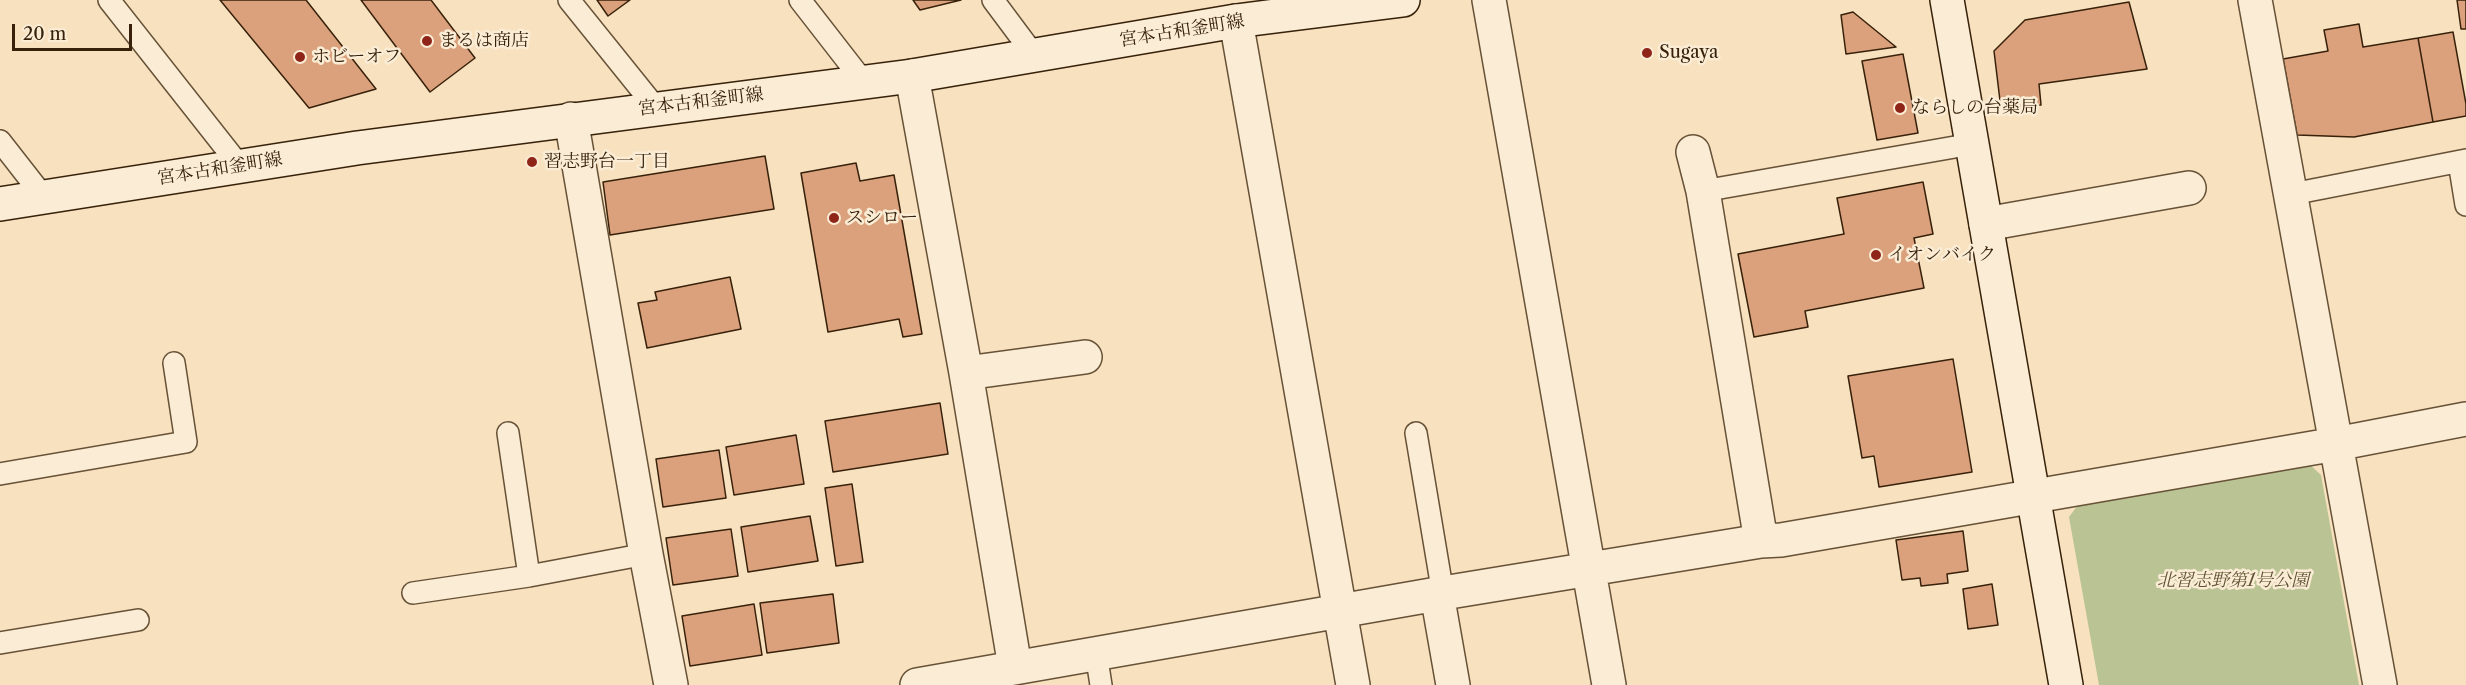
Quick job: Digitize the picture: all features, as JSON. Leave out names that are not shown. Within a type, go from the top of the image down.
[{"type":"street","name":"宮本古和釜町線","points":[[0,204],[239,165],[571,119],[912,76],[1034,56],[1244,13],[1402,0]]},
{"type":"street","points":[[1489,0],[1609,685]]},
{"type":"street","points":[[1947,0],[2066,685]]},
{"type":"street","points":[[2255,0],[2292,194],[2379,685]]},
{"type":"street","points":[[1244,13],[1353,685]]},
{"type":"street","points":[[912,76],[966,373],[1015,667]]},
{"type":"street","points":[[571,119],[646,554],[671,685]]},
{"type":"street","points":[[1693,152],[1703,191],[1761,541]]},
{"type":"street","points":[[1986,224],[2189,188]]},
{"type":"street","points":[[966,373],[1086,357]]},
{"type":"street","points":[[917,685],[1440,594],[1761,541],[1781,540],[2336,444],[2466,419]]},
{"type":"street","points":[[1440,594],[1453,685]]},
{"type":"lane","points":[[109,0],[239,165]]},
{"type":"lane","points":[[569,0],[656,108]]},
{"type":"lane","points":[[800,0],[863,81]]},
{"type":"lane","points":[[993,0],[1034,56]]},
{"type":"lane","points":[[0,141],[43,196]]},
{"type":"lane","points":[[1703,191],[1972,144]]},
{"type":"lane","points":[[2292,194],[2462,161],[2466,205]]},
{"type":"lane","points":[[0,474],[186,442],[174,363]]},
{"type":"lane","points":[[508,433],[529,576]]},
{"type":"lane","points":[[1416,433],[1440,594]]},
{"type":"lane","points":[[413,593],[529,576],[646,554]]},
{"type":"lane","points":[[0,644],[138,620]]},
{"type":"lane","points":[[1096,653],[1101,685]]},
{"type":"green space","name":"北習志野第1号公園","points":[[2307,462],[2321,475],[2359,685],[2099,685],[2069,517],[2078,505]]},
{"type":"building","points":[[220,0],[306,0],[376,89],[309,108]]},
{"type":"building","points":[[361,0],[431,0],[475,58],[430,92]]},
{"type":"building","points":[[597,0],[630,0],[608,16]]},
{"type":"building","points":[[913,0],[961,0],[920,10]]},
{"type":"building","points":[[2457,0],[2466,0],[2466,29],[2461,29]]},
{"type":"building","points":[[2129,2],[2147,69],[2039,84],[2041,105],[2001,109],[1994,51],[2025,20]]},
{"type":"building","points":[[1853,12],[1896,47],[1846,54],[1841,15]]},
{"type":"building","points":[[2359,24],[2363,47],[2418,38],[2433,122],[2354,137],[2297,135],[2283,59],[2328,51],[2324,30]]},
{"type":"building","points":[[2453,32],[2466,104],[2466,116],[2433,122],[2418,38]]},
{"type":"building","points":[[1903,54],[1918,133],[1877,140],[1862,61]]},
{"type":"building","points":[[765,156],[774,209],[610,235],[603,182]]},
{"type":"building","points":[[856,163],[860,181],[894,175],[922,334],[903,337],[899,319],[828,332],[801,173]]},
{"type":"building","points":[[1923,182],[1933,234],[1914,238],[1924,288],[1805,311],[1808,327],[1754,337],[1738,254],[1844,234],[1837,198]]},
{"type":"building","points":[[730,277],[741,329],[647,348],[638,303],[657,300],[655,292]]},
{"type":"building","points":[[1953,359],[1972,472],[1879,487],[1874,456],[1862,458],[1848,376]]},
{"type":"building","points":[[940,403],[948,454],[833,472],[825,421]]},
{"type":"building","points":[[796,435],[804,484],[734,495],[726,447]]},
{"type":"building","points":[[719,450],[726,498],[663,507],[656,459]]},
{"type":"building","points":[[852,484],[863,562],[836,566],[825,488]]},
{"type":"building","points":[[810,516],[818,561],[748,572],[741,527]]},
{"type":"building","points":[[731,529],[738,576],[673,585],[666,538]]},
{"type":"building","points":[[1963,531],[1968,571],[1947,574],[1948,583],[1921,586],[1920,578],[1902,580],[1896,540]]},
{"type":"building","points":[[1992,584],[1998,625],[1968,629],[1963,589]]},
{"type":"building","points":[[833,594],[839,643],[767,653],[760,603]]},
{"type":"building","points":[[754,604],[762,655],[690,666],[682,616]]},
{"type":"place","name":"まるは商店","points":[[427,41]]},
{"type":"place","name":"Sugaya","points":[[1647,53]]},
{"type":"place","name":"ホビーオフ","points":[[300,57]]},
{"type":"place","name":"ならしの台薬局","points":[[1900,108]]},
{"type":"place","name":"習志野台一丁目","points":[[532,162]]},
{"type":"place","name":"スシロー","points":[[834,218]]},
{"type":"place","name":"イオンバイク","points":[[1876,255]]}]
